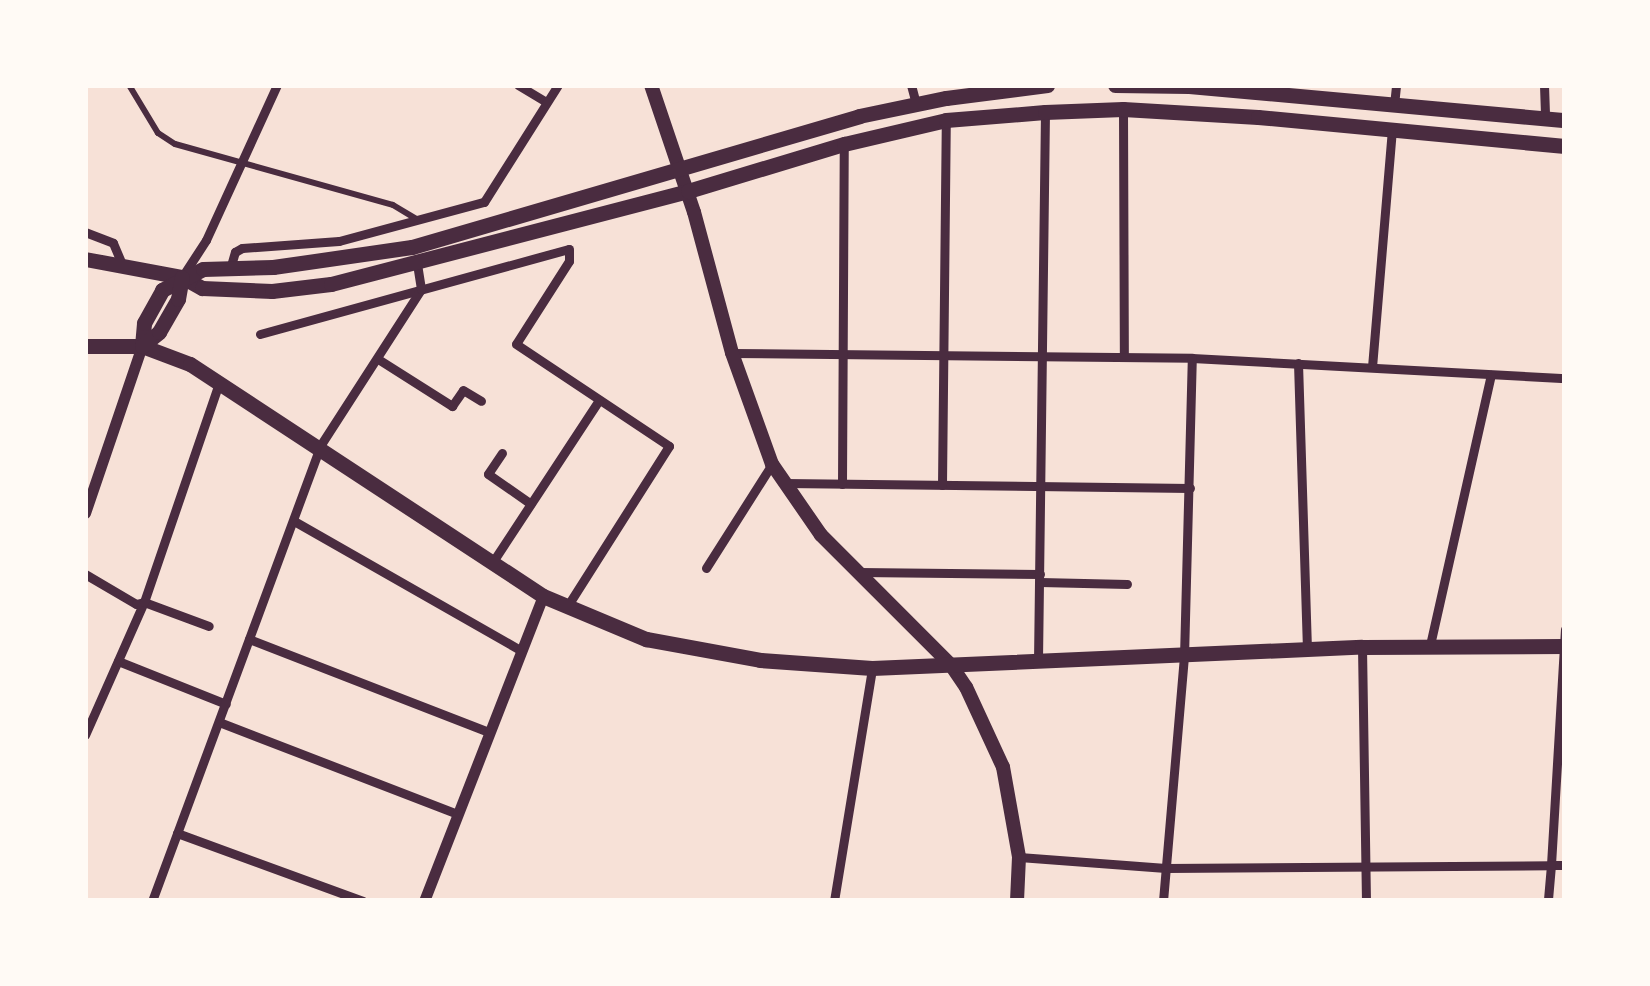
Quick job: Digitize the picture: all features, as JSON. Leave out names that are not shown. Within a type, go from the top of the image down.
[{"type":"highway","points":[[142,346],[144,324],[162,290],[203,269],[315,263],[417,246],[680,168],[916,104],[1047,85]]},
{"type":"highway","points":[[1116,85],[1189,85],[1565,120]]},
{"type":"highway","points":[[85,260],[182,277],[202,288],[272,290],[332,284],[688,191],[844,144],[946,120],[1045,112],[1123,108],[1565,146]]},
{"type":"highway","points":[[85,346],[142,346],[220,380],[543,596],[566,609],[646,639],[760,660],[872,668],[1038,664],[1362,647],[1564,646]]},
{"type":"main road","points":[[651,85],[688,191],[732,354],[772,464],[821,536],[951,665],[979,710],[1003,767],[1019,857],[1017,901]]},
{"type":"street","points":[[129,85],[158,133],[175,144],[393,205],[416,219]]},
{"type":"street","points":[[182,277],[243,165],[278,85]]},
{"type":"street","points":[[518,85],[546,102]]},
{"type":"street","points":[[230,269],[235,252],[242,248],[339,241],[484,202],[558,85]]},
{"type":"street","points":[[912,85],[916,104]]},
{"type":"street","points":[[1394,104],[1396,85]]},
{"type":"street","points":[[1544,85],[1545,118]]},
{"type":"street","points":[[1123,108],[1124,357]]},
{"type":"street","points":[[1038,664],[1045,112]]},
{"type":"street","points":[[942,485],[947,355],[946,120]]},
{"type":"street","points":[[1372,368],[1392,130]]},
{"type":"street","points":[[842,484],[844,144]]},
{"type":"street","points":[[416,219],[417,246]]},
{"type":"street","points":[[85,232],[113,242],[124,268]]},
{"type":"street","points":[[260,334],[568,249],[569,260],[516,344],[669,446],[566,609]]},
{"type":"street","points":[[152,901],[320,446],[421,290],[417,264]]},
{"type":"street","points":[[85,513],[142,346]]},
{"type":"street","points":[[732,354],[1192,358],[1565,378]]},
{"type":"street","points":[[1163,901],[1184,657],[1192,358]]},
{"type":"street","points":[[378,359],[452,406],[464,390],[481,401]]},
{"type":"street","points":[[1298,364],[1307,650]]},
{"type":"street","points":[[1430,645],[1491,375]]},
{"type":"street","points":[[85,735],[144,602],[220,380]]},
{"type":"street","points":[[492,563],[600,400]]},
{"type":"street","points":[[502,453],[488,474],[531,504]]},
{"type":"street","points":[[706,568],[772,464]]},
{"type":"street","points":[[782,483],[1190,488]]},
{"type":"street","points":[[294,521],[522,651]]},
{"type":"street","points":[[859,572],[1127,584]]},
{"type":"street","points":[[85,574],[136,604],[144,602],[208,626]]},
{"type":"street","points":[[424,901],[543,596]]},
{"type":"street","points":[[1548,901],[1565,629]]},
{"type":"street","points":[[248,639],[489,732]]},
{"type":"street","points":[[1362,647],[1366,901]]},
{"type":"street","points":[[118,660],[226,704]]},
{"type":"street","points":[[834,901],[872,668]]},
{"type":"street","points":[[219,722],[458,814]]},
{"type":"street","points":[[178,833],[363,901]]},
{"type":"street","points":[[1019,857],[1166,868],[1366,869],[1565,864]]}]
